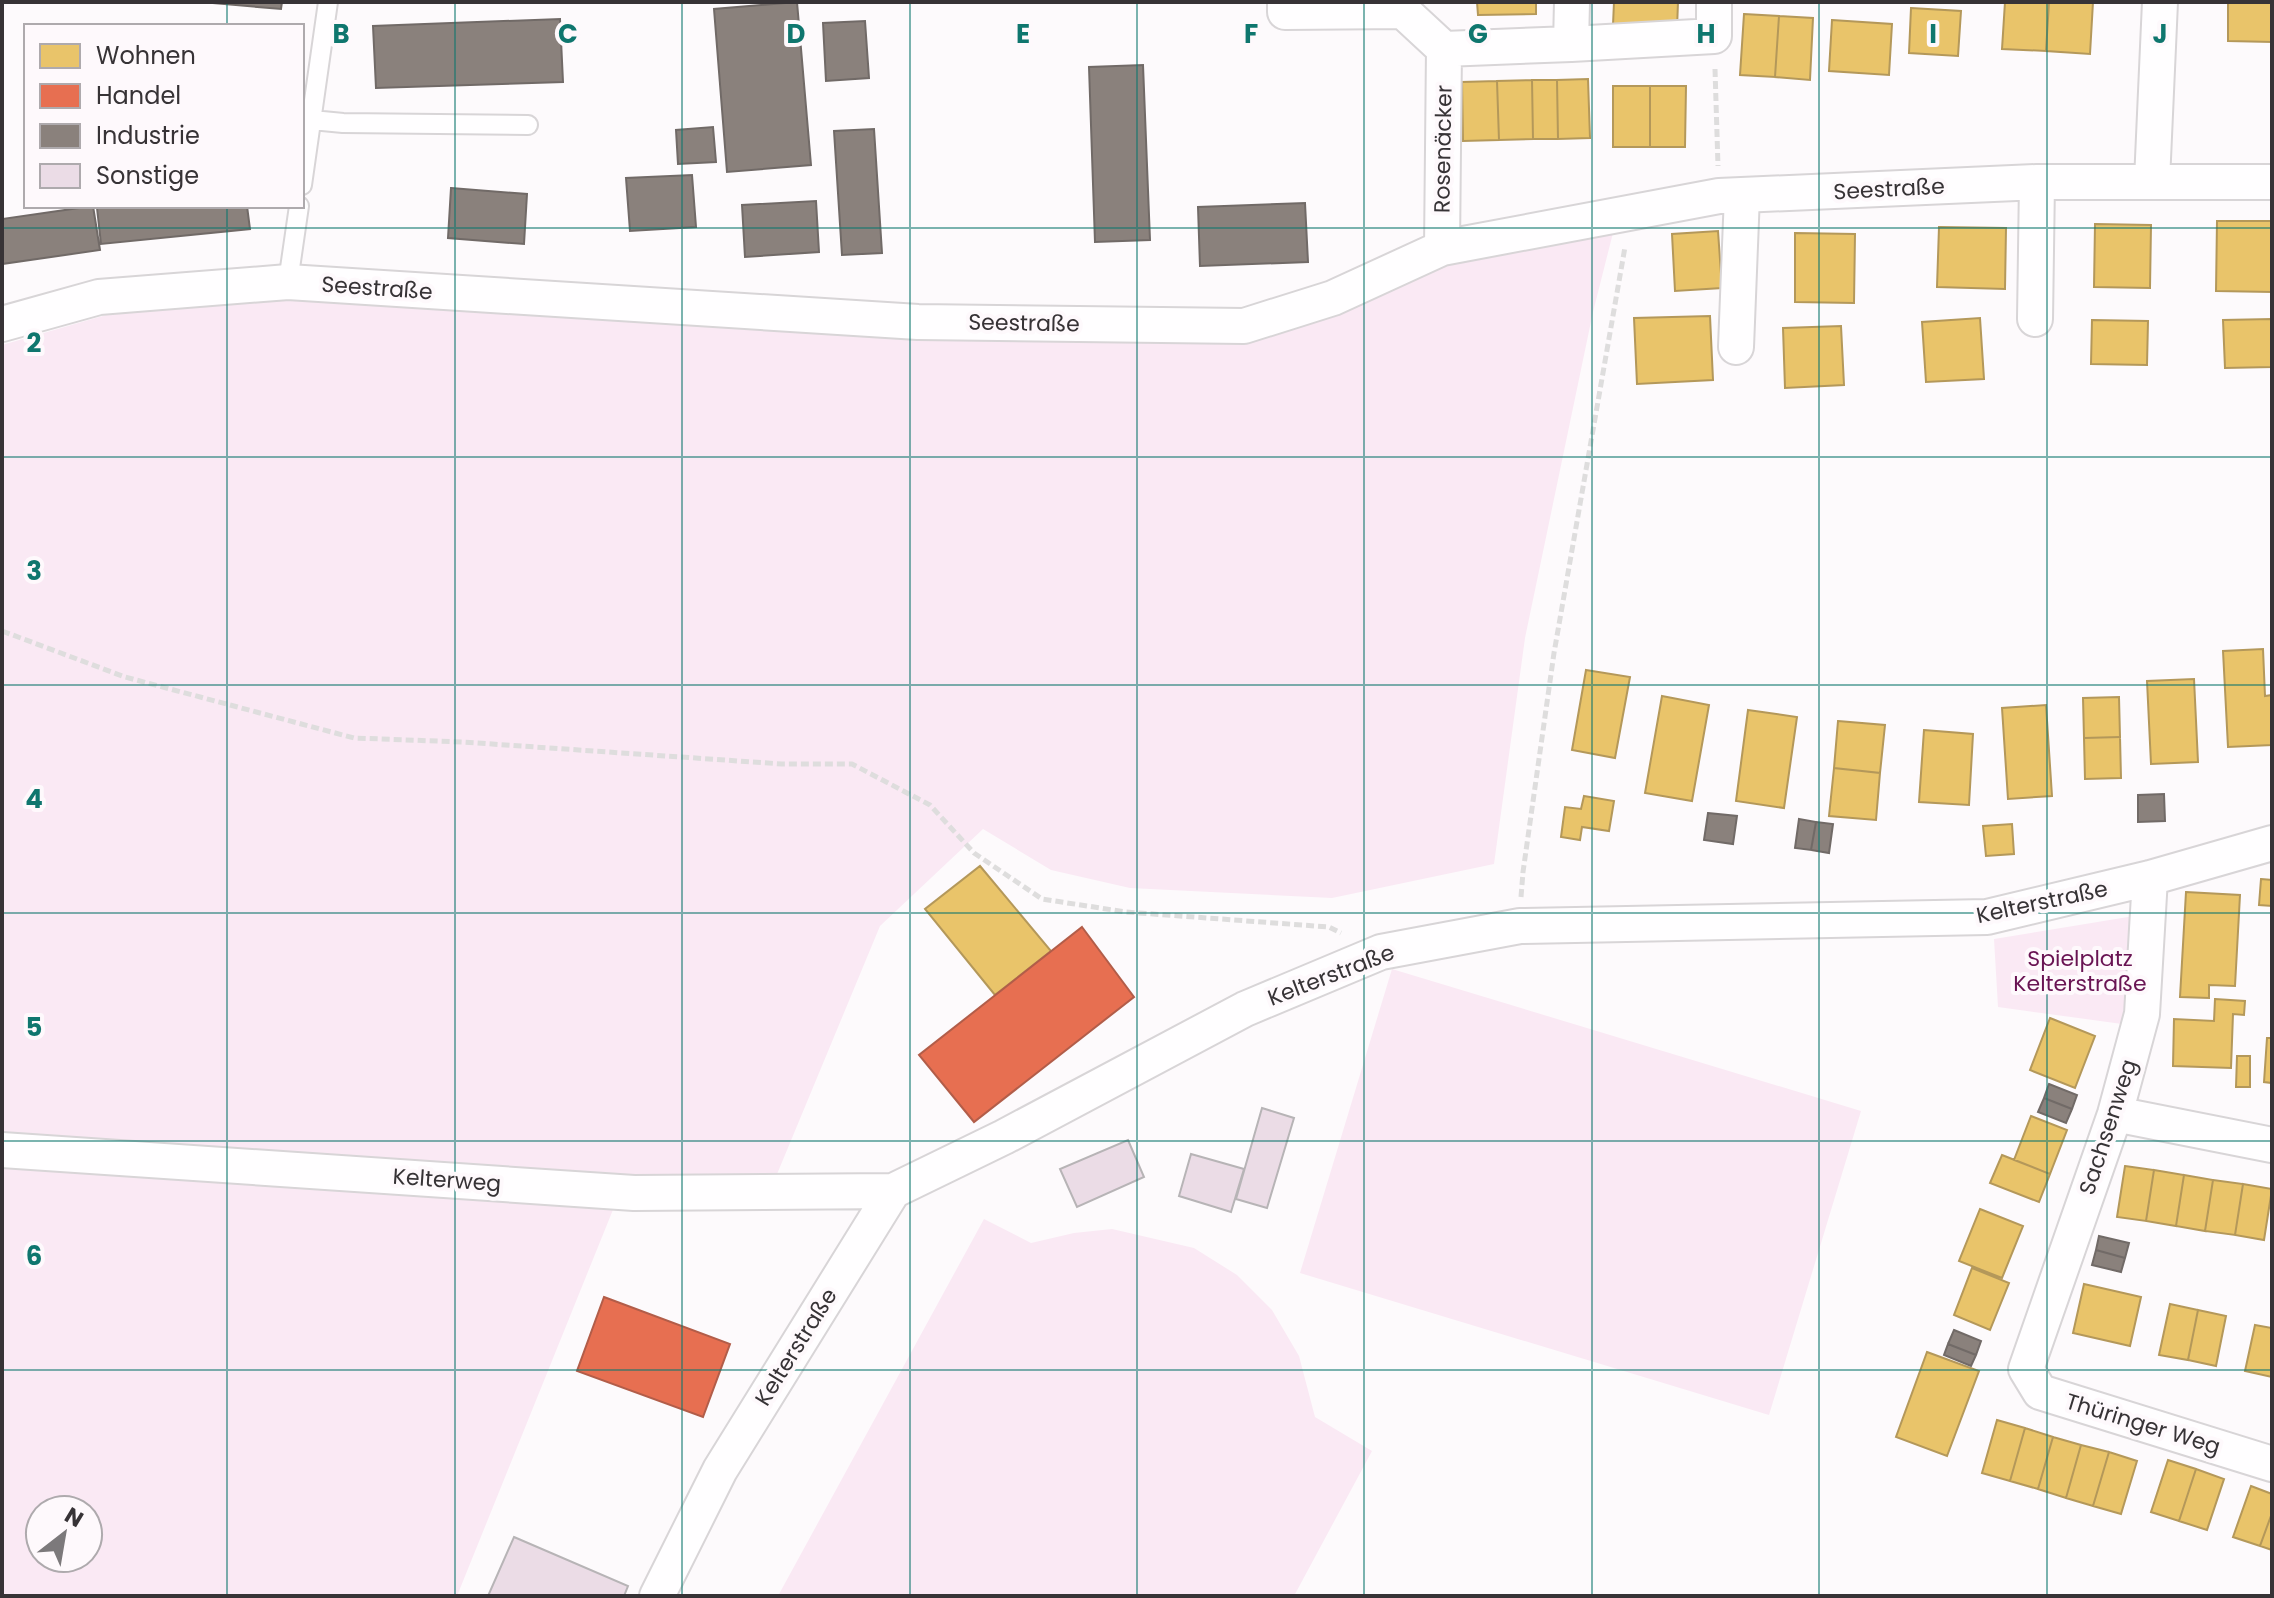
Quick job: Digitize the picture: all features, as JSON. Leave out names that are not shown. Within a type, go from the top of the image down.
[{"type":"street","points":[[1285,2],[1285,12],[1403,11],[1444,49],[1714,36],[1714,2]]},
{"type":"street","points":[[1571,44],[1572,2]]},
{"type":"street","points":[[2152,181],[2160,2]]},
{"type":"street","name":"Rosenäcker","points":[[1442,248],[1444,49]]},
{"type":"street","points":[[2035,319],[2037,182]]},
{"type":"street","name":"Seestraße","points":[[2,324],[99,297],[288,282],[918,322],[1244,326],[1442,248],[1632,211],[1730,196],[2037,182],[2272,182]]},
{"type":"street","points":[[1730,196],[1736,347]]},
{"type":"street","name":"Kelterstraße","points":[[657,1596],[720,1470],[893,1191],[1004,1137],[1245,1009],[1381,952],[1520,926],[1987,917],[2150,878],[2272,843]]},
{"type":"street","name":"Sachsenweg","points":[[2026,1369],[2115,1114],[2142,1014],[2150,878]]},
{"type":"street","points":[[2115,1114],[2272,1145]]},
{"type":"street","name":"Kelterweg","points":[[2,1150],[634,1193],[893,1191]]},
{"type":"street","name":"Thüringer Weg","points":[[2026,1369],[2040,1392],[2272,1464]]},
{"type":"lane","points":[[304,172],[328,2]]},
{"type":"lane","points":[[312,120],[528,125]]},
{"type":"lane","name":"Seestraße","points":[[288,282],[299,208]]},
{"type":"path","points":[[1714,36],[1730,196]]},
{"type":"path","points":[[1520,926],[1523,872],[1554,653],[1632,211]]},
{"type":"path","points":[[2,631],[125,677],[354,738],[463,742],[782,764],[852,764],[930,805],[974,853],[1042,899],[1126,912],[1329,927],[1381,952]]},
{"type":"green space","points":[[1616,221],[1593,312],[1525,638],[1494,864],[1332,898],[1130,888],[1051,870],[983,829],[880,926],[775,1179],[625,1180],[457,1596],[2,1596],[2,345],[113,313],[296,296],[1244,337],[1444,263]]},
{"type":"green space","name":"Spielplatz Kelterstraße","points":[[2134,916],[2122,1024],[1998,1007],[1994,939]]},
{"type":"green space","points":[[1392,969],[1861,1111],[1769,1415],[1300,1273]]},
{"type":"green space","points":[[984,1219],[1031,1243],[1074,1233],[1112,1229],[1194,1248],[1237,1275],[1272,1310],[1299,1356],[1315,1417],[1372,1451],[1294,1596],[778,1596]]},
{"type":"building: Wohnen","points":[[1477,2],[1536,2],[1536,14],[1478,15]]},
{"type":"building: Wohnen","points":[[1614,2],[1678,2],[1677,29],[1613,25]]},
{"type":"building: Wohnen","points":[[2005,2],[2049,2],[2046,51],[2002,49]]},
{"type":"building: Wohnen","points":[[2049,2],[2093,2],[2090,54],[2046,51]]},
{"type":"building: Wohnen","points":[[2228,2],[2272,2],[2272,42],[2228,41]]},
{"type":"building: Wohnen","points":[[1911,8],[1961,11],[1958,56],[1909,53]]},
{"type":"building: Wohnen","points":[[1744,14],[1779,16],[1775,77],[1740,75]]},
{"type":"building: Wohnen","points":[[1779,16],[1813,18],[1810,80],[1775,77]]},
{"type":"building: Wohnen","points":[[1832,20],[1892,24],[1889,75],[1829,71]]},
{"type":"building: Wohnen","points":[[1588,79],[1590,138],[1558,139],[1557,80]]},
{"type":"building: Wohnen","points":[[1532,80],[1533,139],[1499,140],[1497,81]]},
{"type":"building: Wohnen","points":[[1532,80],[1557,80],[1558,139],[1533,139]]},
{"type":"building: Wohnen","points":[[1497,81],[1499,140],[1463,141],[1462,82]]},
{"type":"building: Wohnen","points":[[1613,86],[1650,86],[1650,147],[1613,147]]},
{"type":"building: Wohnen","points":[[1650,86],[1686,86],[1685,147],[1650,147]]},
{"type":"building: Wohnen","points":[[2217,221],[2272,221],[2272,292],[2216,291]]},
{"type":"building: Wohnen","points":[[2095,224],[2151,225],[2150,288],[2094,287]]},
{"type":"building: Wohnen","points":[[1939,227],[2006,228],[2005,289],[1937,287]]},
{"type":"building: Wohnen","points":[[1718,231],[1722,288],[1675,291],[1672,234]]},
{"type":"building: Wohnen","points":[[1795,233],[1855,234],[1854,303],[1795,302]]},
{"type":"building: Wohnen","points":[[1710,316],[1713,380],[1637,384],[1634,318]]},
{"type":"building: Wohnen","points":[[1980,318],[1984,379],[1926,382],[1922,322]]},
{"type":"building: Wohnen","points":[[2272,319],[2272,367],[2225,368],[2223,320]]},
{"type":"building: Wohnen","points":[[2092,320],[2148,321],[2147,365],[2091,364]]},
{"type":"building: Wohnen","points":[[1841,326],[1844,385],[1785,388],[1783,328]]},
{"type":"building: Wohnen","points":[[2263,649],[2265,696],[2272,695],[2272,745],[2228,747],[2223,651]]},
{"type":"building: Wohnen","points":[[1586,670],[1630,677],[1615,758],[1572,750]]},
{"type":"building: Wohnen","points":[[2194,679],[2198,762],[2151,764],[2147,681]]},
{"type":"building: Wohnen","points":[[1662,696],[1709,705],[1692,801],[1645,793]]},
{"type":"building: Wohnen","points":[[2119,697],[2120,737],[2084,738],[2083,698]]},
{"type":"building: Wohnen","points":[[2046,705],[2052,796],[2008,799],[2002,708]]},
{"type":"building: Wohnen","points":[[1748,710],[1797,717],[1784,808],[1736,801]]},
{"type":"building: Wohnen","points":[[1838,721],[1885,725],[1880,773],[1834,768]]},
{"type":"building: Wohnen","points":[[1924,730],[1973,734],[1969,805],[1919,802]]},
{"type":"building: Wohnen","points":[[2120,737],[2121,778],[2085,779],[2084,738]]},
{"type":"building: Wohnen","points":[[1834,768],[1880,773],[1876,820],[1829,816]]},
{"type":"building: Wohnen","points":[[1584,796],[1614,801],[1609,831],[1582,827],[1580,840],[1561,837],[1565,807],[1581,809]]},
{"type":"building: Wohnen","points":[[2012,824],[2014,854],[1986,856],[1983,826]]},
{"type":"building: Wohnen","points":[[980,866],[1051,951],[995,995],[925,909]]},
{"type":"building: Wohnen","points":[[2261,879],[2272,880],[2272,906],[2259,905]]},
{"type":"building: Wohnen","points":[[2186,892],[2240,895],[2235,986],[2209,985],[2209,998],[2180,997]]},
{"type":"building: Wohnen","points":[[2215,999],[2245,1001],[2244,1015],[2233,1014],[2231,1068],[2173,1066],[2174,1019],[2214,1021]]},
{"type":"building: Wohnen","points":[[2050,1018],[2095,1036],[2075,1088],[2030,1070]]},
{"type":"building: Wohnen","points":[[2267,1038],[2272,1038],[2272,1083],[2264,1082]]},
{"type":"building: Wohnen","points":[[2237,1056],[2250,1056],[2250,1087],[2236,1087]]},
{"type":"building: Wohnen","points":[[2031,1116],[2067,1130],[2050,1174],[2014,1160]]},
{"type":"building: Wohnen","points":[[2002,1155],[2050,1174],[2039,1202],[1990,1183]]},
{"type":"building: Wohnen","points":[[2125,1166],[2154,1170],[2146,1221],[2117,1217]]},
{"type":"building: Wohnen","points":[[2154,1170],[2184,1175],[2176,1226],[2146,1221]]},
{"type":"building: Wohnen","points":[[2184,1175],[2213,1180],[2205,1231],[2176,1226]]},
{"type":"building: Wohnen","points":[[2213,1180],[2243,1184],[2235,1235],[2205,1231]]},
{"type":"building: Wohnen","points":[[2243,1184],[2272,1189],[2264,1240],[2235,1235]]},
{"type":"building: Wohnen","points":[[1980,1209],[2023,1226],[2002,1278],[1959,1261]]},
{"type":"building: Wohnen","points":[[1972,1268],[2009,1283],[1990,1330],[1954,1315]]},
{"type":"building: Wohnen","points":[[2084,1284],[2141,1297],[2130,1346],[2073,1333]]},
{"type":"building: Wohnen","points":[[2170,1304],[2198,1310],[2188,1360],[2159,1355]]},
{"type":"building: Wohnen","points":[[2198,1310],[2226,1316],[2216,1366],[2188,1360]]},
{"type":"building: Wohnen","points":[[2255,1325],[2272,1328],[2272,1377],[2245,1371]]},
{"type":"building: Wohnen","points":[[1927,1352],[1979,1371],[1947,1456],[1896,1437]]},
{"type":"building: Wohnen","points":[[1997,1420],[2025,1428],[2010,1481],[1982,1473]]},
{"type":"building: Wohnen","points":[[2025,1428],[2053,1437],[2038,1489],[2010,1481]]},
{"type":"building: Wohnen","points":[[2053,1437],[2081,1445],[2066,1498],[2038,1489]]},
{"type":"building: Wohnen","points":[[2081,1445],[2109,1452],[2093,1506],[2066,1498]]},
{"type":"building: Wohnen","points":[[2109,1452],[2137,1461],[2121,1514],[2093,1506]]},
{"type":"building: Wohnen","points":[[2168,1460],[2196,1469],[2179,1521],[2151,1512]]},
{"type":"building: Wohnen","points":[[2196,1469],[2224,1479],[2207,1530],[2179,1521]]},
{"type":"building: Wohnen","points":[[2251,1486],[2272,1494],[2272,1513],[2260,1546],[2233,1537]]},
{"type":"building: Wohnen","points":[[2272,1513],[2272,1550],[2260,1546]]},
{"type":"building: Handel","points":[[1082,927],[1134,997],[974,1122],[919,1055]]},
{"type":"building: Handel","points":[[604,1297],[730,1344],[703,1417],[577,1371]]},
{"type":"building: Industrie","points":[[201,2],[282,2],[281,9]]},
{"type":"building: Industrie","points":[[797,2],[811,165],[727,172],[714,9]]},
{"type":"building: Industrie","points":[[560,19],[563,82],[376,88],[373,26]]},
{"type":"building: Industrie","points":[[865,21],[869,78],[826,81],[823,23]]},
{"type":"building: Industrie","points":[[1143,65],[1150,240],[1095,242],[1089,67]]},
{"type":"building: Industrie","points":[[713,127],[716,162],[678,164],[676,130]]},
{"type":"building: Industrie","points":[[874,129],[882,253],[842,255],[834,131]]},
{"type":"building: Industrie","points":[[692,175],[696,227],[630,231],[626,178]]},
{"type":"building: Industrie","points":[[451,188],[527,194],[524,244],[448,238]]},
{"type":"building: Industrie","points":[[816,201],[819,252],[745,257],[742,205]]},
{"type":"building: Industrie","points":[[1305,203],[1308,262],[1200,266],[1198,207]]},
{"type":"building: Industrie","points":[[93,208],[100,250],[2,264],[2,219]]},
{"type":"building: Industrie","points":[[97,208],[247,208],[250,229],[101,244]]},
{"type":"building: Industrie","points":[[2164,794],[2165,821],[2138,822],[2138,795]]},
{"type":"building: Industrie","points":[[1708,813],[1737,816],[1733,844],[1704,840]]},
{"type":"building: Industrie","points":[[1799,819],[1816,822],[1811,850],[1795,848]]},
{"type":"building: Industrie","points":[[1816,822],[1833,824],[1829,853],[1811,850]]},
{"type":"building: Industrie","points":[[2049,1084],[2077,1095],[2072,1109],[2044,1098]]},
{"type":"building: Industrie","points":[[2044,1098],[2072,1109],[2066,1123],[2038,1112]]},
{"type":"building: Industrie","points":[[2099,1236],[2129,1243],[2125,1258],[2096,1250]]},
{"type":"building: Industrie","points":[[2096,1250],[2125,1258],[2121,1272],[2092,1265]]},
{"type":"building: Industrie","points":[[1954,1330],[1981,1341],[1976,1355],[1948,1344]]},
{"type":"building: Industrie","points":[[1948,1344],[1976,1355],[1971,1366],[1944,1355]]},
{"type":"building: Sonstige","points":[[1262,1108],[1294,1118],[1267,1208],[1236,1199]]},
{"type":"building: Sonstige","points":[[1128,1140],[1144,1177],[1077,1207],[1060,1169]]},
{"type":"building: Sonstige","points":[[1191,1154],[1244,1169],[1231,1212],[1179,1196]]},
{"type":"building: Sonstige","points":[[514,1537],[628,1586],[624,1596],[488,1596]]}]
